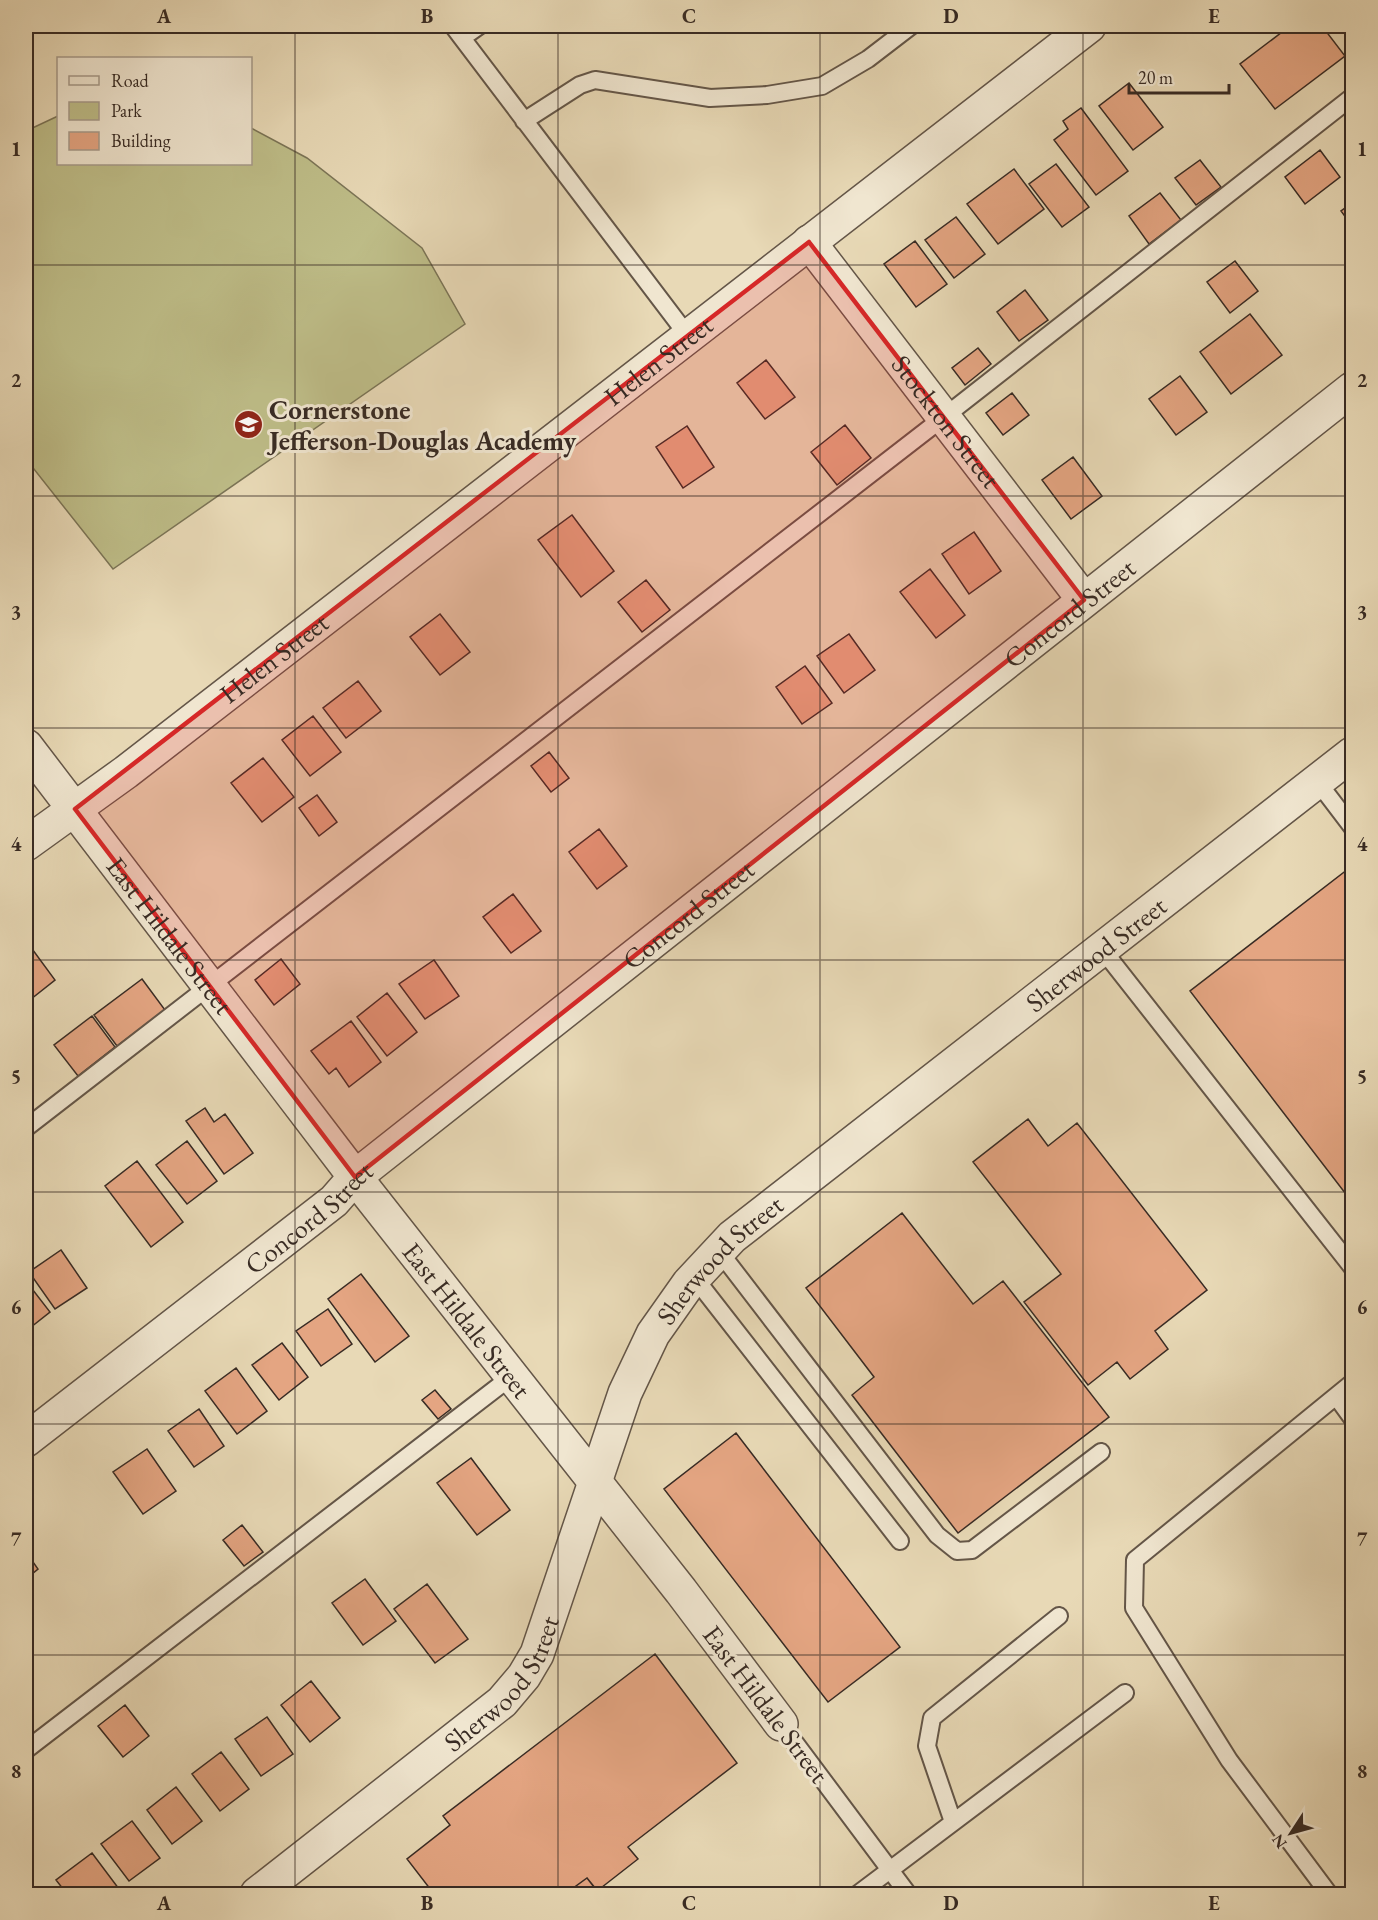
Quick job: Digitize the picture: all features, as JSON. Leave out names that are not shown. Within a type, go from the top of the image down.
[{"type":"street","name":"Helen Street","points":[[26,844],[126,772],[1089,26]]},
{"type":"street","name":"Stockton Street","points":[[809,242],[1084,600]]},
{"type":"street","name":"Concord Street","points":[[26,1440],[334,1201],[355,1177],[1353,389]]},
{"type":"street","name":"East Hildale Street","points":[[26,746],[355,1177],[596,1483],[781,1724]]},
{"type":"street","name":"Sherwood Street","points":[[256,1894],[502,1702],[524,1676],[537,1654],[625,1393],[653,1334],[694,1277],[718,1251],[732,1237],[1353,754]]},
{"type":"lane","points":[[480,26],[457,32],[688,336]]},
{"type":"lane","points":[[524,121],[580,85],[595,80],[710,98],[767,95],[822,86],[868,59],[911,26]]},
{"type":"lane","points":[[26,1128],[1353,97]]},
{"type":"lane","points":[[1317,781],[1353,827]]},
{"type":"lane","points":[[1102,949],[1353,1267]]},
{"type":"lane","points":[[718,1251],[937,1535],[957,1551],[972,1550],[1101,1452]]},
{"type":"lane","points":[[694,1277],[900,1541]]},
{"type":"lane","points":[[26,1750],[512,1376]]},
{"type":"lane","points":[[1329,1894],[1229,1761],[1134,1608],[1135,1560],[1353,1383]]},
{"type":"lane","points":[[1336,1396],[1353,1418]]},
{"type":"lane","points":[[954,1822],[927,1746],[932,1718],[1059,1616]]},
{"type":"lane","points":[[858,1894],[1125,1693]]},
{"type":"lane","name":"East Hildale Street","points":[[781,1724],[908,1894]]},
{"type":"highlighted area","points":[[809,242],[1084,600],[355,1177],[75,809]]},
{"type":"green space","points":[[57,116],[57,165],[252,165],[252,129],[307,158],[422,248],[465,324],[113,569],[26,459],[26,131]]},
{"type":"building","points":[[1290,26],[1322,26],[1345,56],[1275,109],[1240,64]]},
{"type":"building","points":[[1129,83],[1163,127],[1133,150],[1099,106]]},
{"type":"building","points":[[1081,108],[1128,171],[1096,195],[1054,140],[1068,129],[1063,121]]},
{"type":"building","points":[[1320,150],[1340,177],[1305,204],[1285,177]]},
{"type":"building","points":[[1200,160],[1221,187],[1196,205],[1175,178]]},
{"type":"building","points":[[1056,164],[1089,207],[1062,227],[1029,184]]},
{"type":"building","points":[[1014,169],[1044,209],[998,244],[967,204]]},
{"type":"building","points":[[1160,193],[1181,220],[1149,244],[1129,216]]},
{"type":"building","points":[[1352,203],[1352,226],[1341,211]]},
{"type":"building","points":[[956,217],[985,254],[954,278],[925,240]]},
{"type":"building","points":[[915,241],[947,284],[916,307],[884,264]]},
{"type":"building","points":[[1235,261],[1258,291],[1230,313],[1207,282]]},
{"type":"building","points":[[1025,290],[1048,320],[1019,341],[997,312]]},
{"type":"building","points":[[1250,314],[1282,355],[1231,394],[1200,352]]},
{"type":"building","points":[[978,348],[991,364],[965,385],[952,368]]},
{"type":"building","points":[[766,360],[795,397],[765,419],[737,383]]},
{"type":"building","points":[[1180,376],[1207,412],[1176,435],[1149,399]]},
{"type":"building","points":[[1012,393],[1029,415],[1003,435],[986,413]]},
{"type":"building","points":[[845,425],[871,458],[837,485],[811,452]]},
{"type":"building","points":[[687,426],[714,467],[683,488],[656,447]]},
{"type":"building","points":[[1073,457],[1102,496],[1071,519],[1042,480]]},
{"type":"building","points":[[572,515],[614,571],[581,597],[538,540]]},
{"type":"building","points":[[974,532],[1001,571],[969,594],[942,554]]},
{"type":"building","points":[[930,569],[965,615],[936,638],[900,592]]},
{"type":"building","points":[[646,580],[670,610],[642,632],[618,602]]},
{"type":"building","points":[[440,614],[470,652],[440,675],[410,637]]},
{"type":"building","points":[[849,634],[875,670],[844,693],[817,656]]},
{"type":"building","points":[[805,666],[832,703],[802,724],[776,687]]},
{"type":"building","points":[[358,681],[381,711],[346,738],[323,708]]},
{"type":"building","points":[[313,716],[341,752],[310,776],[282,740]]},
{"type":"building","points":[[549,752],[569,778],[551,792],[531,766]]},
{"type":"building","points":[[263,758],[294,797],[262,822],[231,783]]},
{"type":"building","points":[[317,795],[337,822],[319,836],[299,808]]},
{"type":"building","points":[[599,829],[627,866],[597,889],[569,852]]},
{"type":"building","points":[[1352,866],[1352,1202],[1190,991]]},
{"type":"building","points":[[513,894],[541,931],[511,953],[483,917]]},
{"type":"building","points":[[26,943],[55,980],[26,1003]]},
{"type":"building","points":[[281,959],[300,984],[274,1005],[255,980]]},
{"type":"building","points":[[434,960],[459,996],[425,1019],[399,984]]},
{"type":"building","points":[[142,979],[165,1010],[117,1046],[94,1015]]},
{"type":"building","points":[[387,993],[417,1032],[387,1056],[357,1017]]},
{"type":"building","points":[[92,1016],[115,1047],[78,1076],[54,1045]]},
{"type":"building","points":[[351,1021],[381,1062],[349,1087],[336,1068],[329,1074],[311,1051]]},
{"type":"building","points":[[205,1108],[214,1122],[225,1114],[253,1153],[224,1174],[186,1121]]},
{"type":"building","points":[[1028,1119],[1048,1146],[1077,1123],[1207,1290],[1155,1331],[1168,1349],[1130,1379],[1117,1362],[1088,1385],[1024,1302],[1061,1274],[973,1162]]},
{"type":"building","points":[[187,1141],[217,1181],[187,1204],[156,1165]]},
{"type":"building","points":[[137,1161],[183,1222],[151,1247],[105,1186]]},
{"type":"building","points":[[902,1213],[973,1304],[1003,1281],[1109,1417],[958,1533],[852,1395],[874,1377],[806,1288]]},
{"type":"building","points":[[61,1250],[87,1288],[55,1309],[29,1272]]},
{"type":"building","points":[[361,1274],[409,1336],[375,1362],[328,1299]]},
{"type":"building","points":[[26,1281],[50,1312],[26,1331]]},
{"type":"building","points":[[328,1309],[352,1344],[321,1366],[296,1331]]},
{"type":"building","points":[[282,1343],[308,1377],[279,1400],[252,1365]]},
{"type":"building","points":[[236,1368],[267,1411],[237,1434],[205,1391]]},
{"type":"building","points":[[435,1390],[451,1409],[438,1419],[422,1400]]},
{"type":"building","points":[[199,1409],[224,1446],[194,1467],[168,1431]]},
{"type":"building","points":[[736,1433],[900,1647],[828,1702],[664,1489]]},
{"type":"building","points":[[147,1449],[176,1491],[143,1514],[113,1472]]},
{"type":"building","points":[[471,1458],[510,1510],[477,1535],[437,1483]]},
{"type":"building","points":[[242,1525],[263,1552],[244,1566],[223,1540]]},
{"type":"building","points":[[26,1552],[38,1569],[26,1579]]},
{"type":"building","points":[[365,1579],[396,1621],[363,1645],[332,1603]]},
{"type":"building","points":[[427,1584],[468,1639],[435,1663],[394,1609]]},
{"type":"building","points":[[655,1654],[737,1763],[628,1847],[638,1859],[597,1891],[587,1878],[565,1894],[434,1894],[407,1859],[450,1825],[443,1816]]},
{"type":"building","points":[[311,1681],[340,1718],[310,1742],[281,1705]]},
{"type":"building","points":[[125,1705],[149,1736],[123,1757],[98,1726]]},
{"type":"building","points":[[267,1717],[293,1754],[261,1776],[235,1739]]},
{"type":"building","points":[[221,1752],[249,1789],[220,1811],[192,1774]]},
{"type":"building","points":[[176,1787],[202,1821],[172,1844],[147,1810]]},
{"type":"building","points":[[132,1821],[160,1858],[129,1881],[101,1844]]},
{"type":"building","points":[[92,1853],[122,1893],[67,1894],[56,1880]]},
{"type":"building","points":[[587,1878],[600,1894],[565,1894]]},
{"type":"place","name":"Cornerstone Jefferson-Douglas Academy","points":[[248,425]]}]
